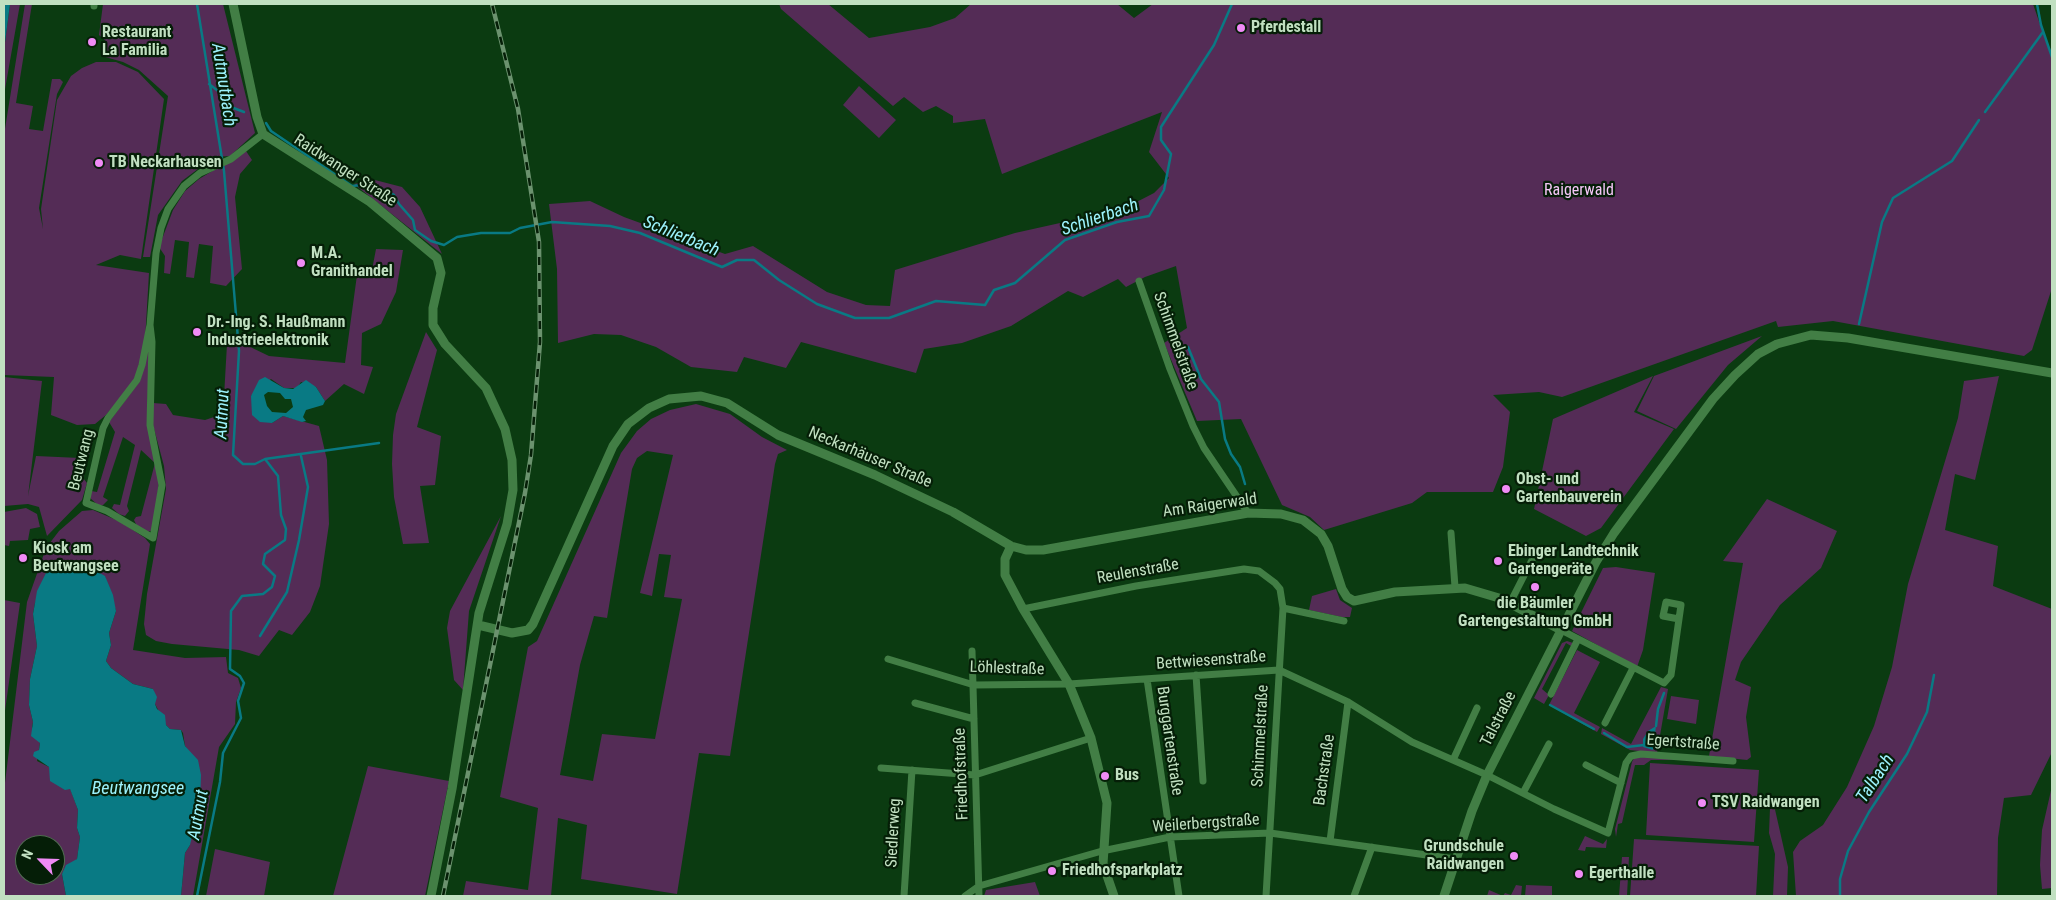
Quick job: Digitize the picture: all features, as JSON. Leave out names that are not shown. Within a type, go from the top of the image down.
[{"type":"street","points":[[233,4],[257,117],[263,134]]},
{"type":"street","name":"Beutwang","points":[[150,325],[137,380],[108,418],[103,428],[86,503],[108,511],[153,538],[162,485],[150,425],[152,369],[150,325],[156,253],[161,228],[168,209],[184,186],[200,173],[221,164],[263,134]]},
{"type":"street","name":"Raidwanger Straße","points":[[263,134],[370,202],[437,258],[440,266],[440,282],[433,308],[433,325],[445,344],[486,388],[505,429],[512,460],[512,490],[507,524],[486,589],[478,625],[452,789],[431,896]]},
{"type":"street","name":"Schimmelstraße","points":[[1138,281],[1193,426],[1204,448],[1248,513]]},
{"type":"street","name":"Talstraße","points":[[1444,896],[1487,775],[1596,562],[1614,533],[1713,399],[1758,354],[1777,344],[1811,335],[1848,338],[2052,373]]},
{"type":"street","name":"Neckarhäuser Straße","points":[[478,625],[512,633],[528,630],[533,624],[613,446],[628,424],[649,408],[669,399],[701,396],[727,404],[778,435],[874,475],[954,512],[1011,546]]},
{"type":"street","name":"Am Raigerwald","points":[[1011,546],[1026,550],[1043,550],[1248,513],[1281,514],[1312,526],[1321,534],[1328,546],[1347,597],[1354,601],[1370,599],[1385,594],[1455,587],[1485,592],[1561,630]]},
{"type":"street","points":[[1451,533],[1455,587]]},
{"type":"street","points":[[1011,546],[1005,559],[1005,575],[1023,609],[1069,684],[1091,738],[1107,803],[1108,816],[1102,851],[1103,864],[1114,896]]},
{"type":"street","points":[[1510,603],[1532,560]]},
{"type":"street","name":"Reulenstraße","points":[[1023,609],[1136,586],[1244,569],[1259,571]]},
{"type":"street","name":"Schimmelstraße","points":[[1259,571],[1275,582],[1280,589],[1283,608],[1266,896]]},
{"type":"street","points":[[1283,608],[1344,621]]},
{"type":"street","points":[[1561,630],[1661,682],[1667,681],[1671,675],[1679,619]]},
{"type":"street","points":[[1551,694],[1578,639]]},
{"type":"street","name":"Friedhofstraße","points":[[972,651],[979,896]]},
{"type":"street","name":"Löhlestraße","points":[[888,658],[974,685],[1069,684]]},
{"type":"street","points":[[1605,723],[1632,668]]},
{"type":"street","name":"Bettwiesenstraße","points":[[1069,684],[1279,670],[1348,702],[1412,742],[1487,775]]},
{"type":"street","points":[[1196,675],[1203,781]]},
{"type":"street","name":"Burggartenstraße","points":[[1147,679],[1179,896]]},
{"type":"street","name":"Bachstraße","points":[[1330,841],[1348,702]]},
{"type":"street","points":[[915,703],[974,719]]},
{"type":"street","points":[[1453,760],[1477,708]]},
{"type":"street","points":[[880,768],[976,775],[1091,738]]},
{"type":"street","points":[[1523,793],[1549,744]]},
{"type":"street","name":"Egertstraße","points":[[1487,775],[1608,833],[1628,760],[1635,754],[1733,761]]},
{"type":"street","points":[[1586,765],[1621,783]]},
{"type":"street","name":"Siedlerweg","points":[[904,896],[912,770]]},
{"type":"street","name":"Weilerbergstraße","points":[[965,896],[979,886],[1102,851],[1170,837],[1270,833],[1456,859]]},
{"type":"street","points":[[1354,896],[1372,847]]},
{"type":"green space","points":[[10,4],[20,4],[4,95],[4,50]]},
{"type":"green space","points":[[25,4],[32,4],[16,103],[33,106],[29,129],[43,131],[52,79],[60,79],[63,82],[57,94],[39,208],[43,229],[41,209],[57,100],[71,76],[82,68],[96,62],[116,62],[138,72],[164,99],[141,259],[120,255],[96,265],[149,273],[145,341],[139,370],[129,388],[106,415],[95,424],[77,425],[51,415],[54,377],[4,375],[4,135]]},
{"type":"green space","points":[[103,4],[223,4],[255,133],[230,156],[214,157],[182,181],[158,215],[150,257],[143,257],[168,96],[139,70],[123,62],[105,57],[107,42],[99,35]]},
{"type":"green space","name":"Raigerwald","points":[[779,4],[828,4],[869,38],[930,27],[955,18],[971,4],[1117,4],[1134,18],[1153,4],[2033,4],[2052,59],[2052,288],[2032,350],[2024,356],[1833,321],[1778,327],[1776,321],[1562,397],[1539,392],[1493,395],[1510,412],[1503,467],[1493,492],[1427,492],[1412,503],[1324,530],[1310,517],[1282,505],[1241,419],[1197,421],[1164,343],[1187,328],[1176,266],[1145,277],[1126,287],[1118,279],[1083,297],[1068,291],[1011,326],[962,343],[924,349],[916,373],[801,342],[786,368],[744,357],[737,372],[691,367],[656,347],[621,335],[594,334],[558,343],[557,269],[549,204],[590,201],[624,217],[725,254],[753,246],[827,292],[866,305],[890,306],[895,270],[1015,233],[1123,209],[1154,193],[1169,178],[1149,152],[1162,112],[1002,174],[985,119],[953,123],[953,116],[936,106],[923,112],[904,97],[893,106],[781,9]]},
{"type":"green space","points":[[859,86],[896,120],[879,138],[843,105]]},
{"type":"green space","points":[[246,151],[252,160],[240,174],[235,197],[242,269],[226,286],[210,283],[213,246],[199,244],[194,278],[186,277],[189,242],[175,240],[170,274],[164,273],[165,256],[159,247],[173,210],[185,191],[199,179]]},
{"type":"green space","points":[[375,180],[402,187],[420,207],[442,254],[354,184]]},
{"type":"green space","points":[[376,249],[403,250],[396,292],[381,324],[362,333],[361,365],[373,367],[364,394],[344,384],[325,401],[316,387],[301,382],[297,388],[284,388],[271,379],[251,396],[272,423],[283,416],[319,426],[327,460],[329,524],[320,586],[310,612],[292,635],[279,630],[259,656],[239,650],[156,641],[146,635],[144,624],[147,594],[166,489],[164,466],[153,425],[153,403],[166,404],[173,415],[205,420],[223,414],[227,344],[244,344],[269,356],[345,363],[357,275],[371,275]]},
{"type":"green space","points":[[426,332],[437,350],[417,427],[441,436],[435,485],[420,486],[429,543],[403,544],[394,497],[393,435],[396,414]]},
{"type":"green space","points":[[1762,336],[1728,365],[1676,429],[1637,411],[1654,376]]},
{"type":"green space","points":[[150,342],[147,417],[160,475],[153,530],[148,532],[137,526],[134,520],[136,517],[141,516],[155,463],[141,450],[127,506],[129,511],[125,516],[112,508],[114,504],[120,505],[135,445],[123,437],[103,497],[108,500],[99,506],[90,498],[91,491],[97,492],[115,432],[109,422],[140,381]]},
{"type":"green space","points":[[1653,376],[1634,412],[1674,429],[1601,528],[1586,536],[1534,509],[1553,419]]},
{"type":"green space","points":[[1999,376],[1975,480],[1955,474],[1945,530],[1998,546],[1993,586],[2052,609],[2052,752],[2031,795],[2004,798],[1998,838],[1997,896],[1796,896],[1793,852],[1800,841],[1823,825],[1847,787],[1874,726],[1892,667],[1908,584],[1958,418],[1964,381]]},
{"type":"green space","points":[[4,377],[42,381],[28,496],[36,456],[80,458],[84,432],[95,432],[83,478],[87,483],[82,500],[47,536],[39,507],[28,504],[4,506]]},
{"type":"green space","points":[[696,404],[730,414],[762,437],[787,450],[778,454],[775,464],[730,756],[699,753],[677,894],[581,879],[587,825],[558,818],[551,896],[463,896],[466,881],[528,890],[538,808],[500,797],[528,647],[537,641],[621,453],[637,431],[651,419],[670,410]],"holes":[[[647,451],[673,455],[640,593],[652,596],[659,554],[671,555],[664,597],[682,599],[655,739],[602,734],[593,781],[560,775],[580,665],[594,616],[607,618],[632,469],[637,458]]]},
{"type":"green space","points":[[1767,499],[1837,531],[1821,568],[1780,605],[1741,662],[1735,680],[1751,687],[1746,717],[1751,757],[1747,760],[1709,756],[1743,563],[1723,561]]},
{"type":"green space","points":[[26,508],[37,514],[40,527],[30,529],[28,540],[10,541],[9,546],[4,545],[4,512]]},
{"type":"green space","points":[[93,510],[121,522],[145,538],[150,544],[133,650],[185,658],[226,657],[228,673],[238,678],[241,688],[236,702],[235,724],[219,747],[193,896],[181,896],[185,853],[190,845],[190,753],[185,746],[183,733],[181,730],[170,729],[166,725],[155,704],[153,689],[133,684],[111,668],[106,661],[111,645],[109,633],[116,611],[105,577],[89,567],[77,565],[65,567],[57,564],[35,603],[33,614],[37,646],[30,679],[29,705],[33,722],[32,727],[40,743],[37,761],[49,767],[51,773],[70,788],[78,810],[77,828],[80,837],[77,859],[65,871],[65,835],[15,835],[15,885],[64,885],[66,896],[4,896],[4,791],[27,602],[46,548],[59,531],[82,511]]},
{"type":"green space","points":[[501,516],[469,611],[463,690],[454,680],[447,628],[450,611]]},
{"type":"green space","points":[[1616,567],[1655,573],[1643,650],[1637,667],[1572,631],[1603,568]]},
{"type":"green space","points":[[1336,589],[1340,600],[1352,608],[1350,617],[1309,610],[1312,596]]},
{"type":"green space","points":[[4,600],[20,603],[4,718]]},
{"type":"green space","points":[[1567,641],[1573,643],[1571,646],[1566,643],[1542,689],[1549,695],[1544,704],[1534,698],[1562,643]]},
{"type":"green space","points":[[1577,650],[1600,662],[1574,713],[1600,727],[1597,732],[1549,705]]},
{"type":"green space","points":[[1661,687],[1668,689],[1657,753],[1630,750],[1601,734],[1602,728],[1631,744]]},
{"type":"green space","points":[[1671,696],[1699,700],[1696,724],[1667,719]]},
{"type":"green space","points":[[1641,756],[1692,760],[1651,760],[1644,765],[1635,765],[1622,823],[1618,824],[1616,837],[1615,829],[1632,762],[1634,758]]},
{"type":"green space","name":"TSV Raidwangen","points":[[1650,763],[1759,770],[1754,842],[1646,835]]},
{"type":"green space","points":[[368,766],[449,781],[425,896],[333,896]]},
{"type":"green space","points":[[2052,786],[2052,888],[2042,889],[2040,865],[2042,830]]},
{"type":"green space","points":[[1774,805],[1788,867],[1787,896],[1773,896],[1775,854],[1769,833],[1770,808]]},
{"type":"green space","points":[[1585,836],[1603,844],[1607,839],[1606,848],[1586,847],[1585,851],[1578,850]]},
{"type":"green space","name":"TSV Raidwangen","points":[[1634,839],[1759,846],[1756,896],[1630,896]]},
{"type":"green space","points":[[215,849],[270,862],[264,896],[206,896]]},
{"type":"green space","points":[[1622,857],[1629,857],[1627,896],[1619,896]]},
{"type":"green space","points":[[1035,882],[1040,896],[984,896],[986,890]]},
{"type":"green space","points":[[1516,885],[1522,886],[1521,896],[1503,896],[1505,893],[1511,895]]},
{"type":"green space","points":[[1526,885],[1552,886],[1552,896],[1525,896]]},
{"type":"green space","points":[[1489,890],[1503,896],[1487,896]]},
{"type":"water","points":[[4,4],[10,4],[4,50]]},
{"type":"water","points":[[265,377],[284,388],[293,389],[306,380],[316,387],[325,401],[323,405],[306,410],[303,417],[306,421],[302,422],[283,416],[272,423],[260,422],[252,415],[251,396],[259,380]],"holes":[[[268,392],[280,393],[285,399],[291,399],[293,407],[286,413],[272,412],[267,406],[264,395]]]},
{"type":"water","name":"Beutwangsee","points":[[51,563],[65,567],[76,565],[89,567],[105,576],[113,595],[116,611],[109,633],[111,645],[106,661],[111,668],[133,684],[153,689],[157,697],[155,704],[157,709],[165,715],[166,725],[170,729],[181,730],[185,746],[198,760],[201,775],[200,803],[190,845],[185,853],[181,896],[66,896],[64,885],[65,867],[77,859],[80,837],[77,828],[78,810],[70,789],[65,790],[50,781],[49,767],[33,756],[34,752],[39,750],[40,743],[31,736],[33,722],[29,705],[30,679],[37,646],[33,614],[37,591]]},
{"type":"water","points":[[1656,726],[1653,750],[1643,747],[1643,739],[1648,731]]},
{"type":"waterway","name":"Autmut","points":[[197,4],[224,171],[239,351],[233,455],[243,464],[255,464],[265,459],[278,476],[281,515],[286,529],[285,540],[265,554],[263,564],[275,576],[272,587],[263,594],[242,596],[231,611],[230,669],[240,676],[244,683],[238,701],[241,718],[223,753],[220,782],[197,896]]},
{"type":"waterway","name":"Schlierbach","points":[[266,123],[271,131],[352,186],[371,184],[394,195],[413,220],[415,230],[431,241],[444,245],[457,237],[481,233],[510,233],[520,228],[552,222],[610,226],[640,233],[722,267],[737,260],[754,260],[779,280],[817,304],[855,318],[889,318],[936,301],[985,305],[994,290],[1015,283],[1065,240],[1117,222],[1149,216],[1164,190],[1171,154],[1161,140],[1161,127],[1214,45],[1232,4]]},
{"type":"waterway","name":"Schlierbach","points":[[2037,4],[2041,25],[2052,57]]},
{"type":"waterway","points":[[1985,112],[2043,32]]},
{"type":"waterway","name":"Schlierbach","points":[[209,84],[222,94],[231,107],[244,112]]},
{"type":"waterway","points":[[1859,324],[1882,222],[1893,198],[1952,161],[1979,120]]},
{"type":"waterway","points":[[1188,347],[1201,379],[1219,402],[1225,439],[1231,454],[1240,467],[1245,484]]},
{"type":"waterway","points":[[265,459],[379,443]]},
{"type":"waterway","points":[[260,636],[287,592],[299,540],[308,487],[301,456]]},
{"type":"waterway","name":"Talbach","points":[[1840,896],[1840,879],[1848,851],[1869,812],[1907,754],[1927,712],[1934,675]]},
{"type":"waterway","points":[[1656,726],[1658,709],[1664,693]]},
{"type":"waterway","points":[[1550,705],[1594,729]]},
{"type":"waterway","points":[[1604,733],[1627,747],[1644,745]]},
{"type":"railway","points":[[443,896],[525,493],[531,455],[540,342],[539,242],[518,109],[492,4]]},
{"type":"place","name":"Pferdestall","points":[[1241,28]]},
{"type":"place","name":"Restaurant La Familia","points":[[92,42]]},
{"type":"place","name":"TB Neckarhausen","points":[[99,163]]},
{"type":"place","name":"M.A. Granithandel","points":[[301,263]]},
{"type":"place","name":"Dr.-Ing. S. Haußmann Industrieelektronik","points":[[197,332]]},
{"type":"place","name":"Obst- und Gartenbauverein","points":[[1506,489]]},
{"type":"place","name":"Kiosk am Beutwangsee","points":[[23,558]]},
{"type":"place","name":"Ebinger Landtechnik Gartengeräte","points":[[1498,561]]},
{"type":"place","name":"die Bäumler Gartengestaltung GmbH","points":[[1535,587]]},
{"type":"place","name":"Bus","points":[[1105,776]]},
{"type":"place","name":"TSV Raidwangen","points":[[1702,803]]},
{"type":"place","name":"Grundschule Raidwangen","points":[[1514,856]]},
{"type":"place","name":"Friedhofsparkplatz","points":[[1052,871]]},
{"type":"place","name":"Egerthalle","points":[[1579,874]]},
{"type":"water label","name":"Autmutbach","points":[[223,85]]}]
